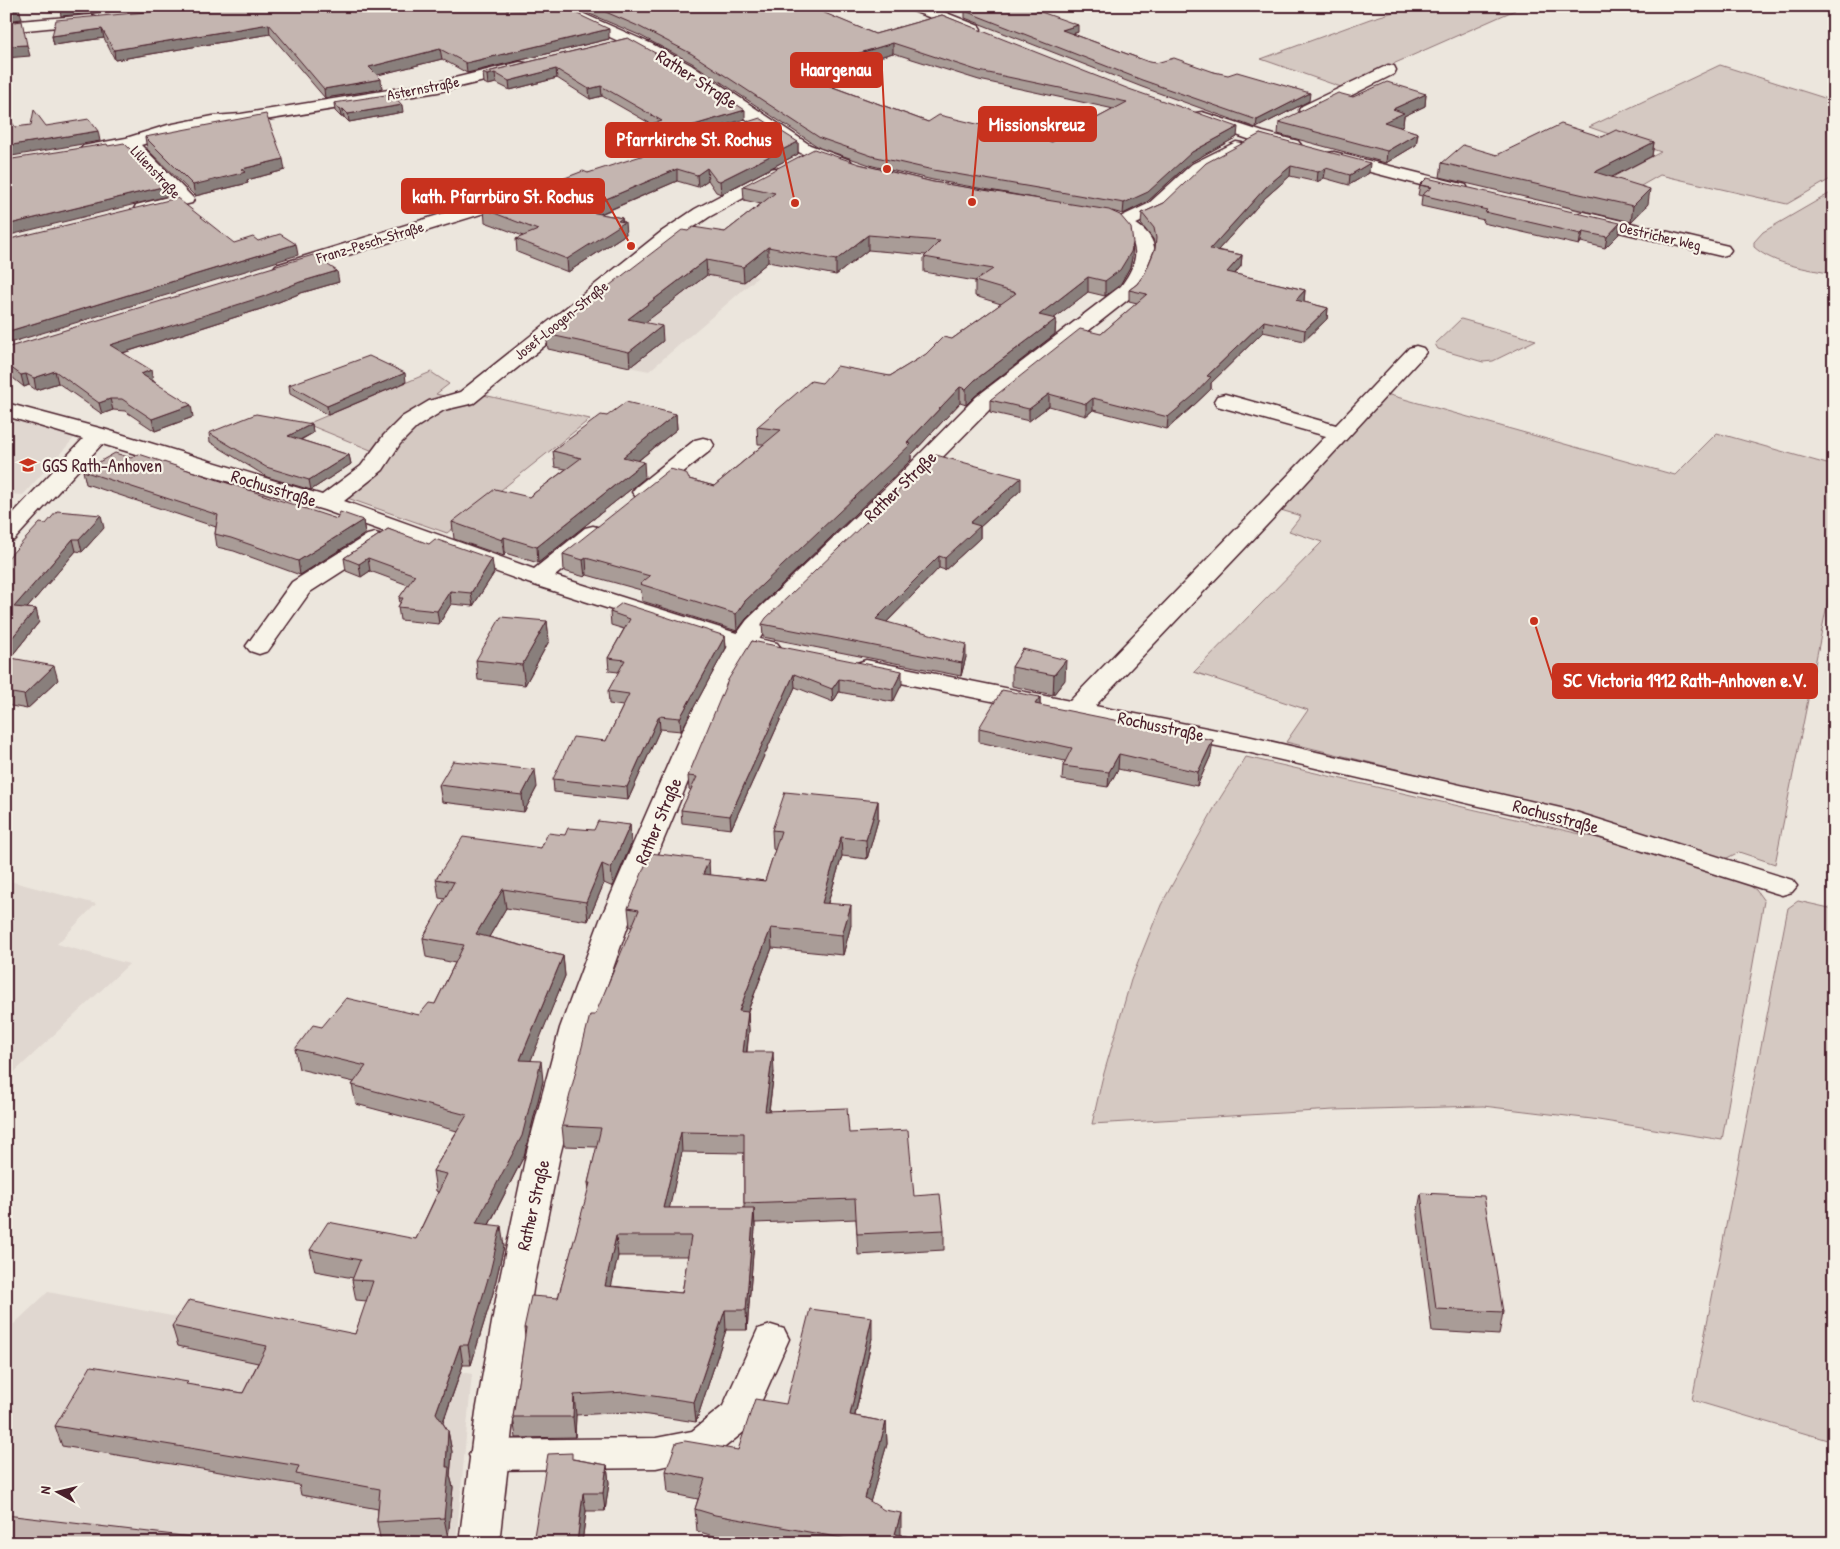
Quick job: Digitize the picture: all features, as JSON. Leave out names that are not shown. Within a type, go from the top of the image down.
[{"type":"street","points":[[914,6],[992,36]]},
{"type":"street","name":"Rather Straße","points":[[567,11],[632,40],[685,69],[753,124],[813,154],[866,172]]},
{"type":"street","points":[[6,27],[106,19]]},
{"type":"street","points":[[604,47],[632,40]]},
{"type":"street","name":"Asternstraße","points":[[72,152],[129,143],[168,130],[213,122],[438,87],[537,63]]},
{"type":"street","points":[[1124,222],[1155,208],[1198,168],[1287,120],[1388,70]]},
{"type":"street","points":[[1182,110],[1257,136],[1478,194]]},
{"type":"street","name":"Lilienstraße","points":[[129,143],[185,199],[130,213]]},
{"type":"street","name":"Josef-Loogen-Straße","points":[[326,503],[361,478],[374,465],[396,434],[411,422],[442,403],[466,398],[668,236],[702,213],[813,154]]},
{"type":"street","name":"Franz-Pesch-Straße","points":[[264,274],[561,184]]},
{"type":"street","name":"Rather Straße","points":[[479,1543],[488,1455],[513,1292],[534,1196],[577,1026],[606,942],[660,815],[709,706],[741,643],[756,624],[984,402],[1128,290],[1138,278],[1144,266],[1145,254],[1143,241],[1136,230],[1124,222],[1069,211]]},
{"type":"street","name":"Oestricher Weg","points":[[1571,216],[1721,250]]},
{"type":"street","points":[[1077,709],[1416,352]]},
{"type":"street","points":[[1225,401],[1341,433]]},
{"type":"street","name":"Rochusstraße","points":[[6,409],[326,503],[537,578],[741,643],[789,652]]},
{"type":"street","points":[[6,535],[99,435]]},
{"type":"street","points":[[537,578],[703,445]]},
{"type":"street","points":[[259,646],[302,587],[395,527]]},
{"type":"street","name":"Rochusstraße","points":[[847,664],[1248,744],[1569,818],[1782,886]]},
{"type":"street","points":[[488,1455],[656,1452],[702,1444],[737,1416],[771,1340]]},
{"type":"shaded area","points":[[1414,6],[1515,6],[1515,10],[1341,87],[1261,59],[1370,19]]},
{"type":"shaded area","points":[[1720,65],[1834,101],[1834,177],[1787,204],[1660,175],[1592,214],[1558,205],[1661,152],[1589,127]]},
{"type":"shaded area","points":[[1834,191],[1834,274],[1781,262],[1754,247],[1754,242],[1763,232]]},
{"type":"shaded area","points":[[654,258],[758,277],[649,371],[569,355],[581,345]]},
{"type":"shaded area","points":[[1461,319],[1536,340],[1493,361],[1483,362],[1438,349],[1435,344]]},
{"type":"shaded area","points":[[431,372],[449,384],[436,394],[469,402],[479,394],[590,419],[447,533],[333,493],[378,453],[307,424]]},
{"type":"shaded area","points":[[1379,392],[1675,475],[1717,433],[1834,466],[1834,570],[1775,864],[1739,852],[1721,861],[1568,811],[1286,742],[1308,710],[1194,672],[1322,542],[1289,531],[1301,516],[1274,508]]},
{"type":"shaded area","name":"GGS Rath-Anhoven","points":[[6,417],[76,436],[23,495],[8,494],[6,496]]},
{"type":"shaded area","points":[[1246,757],[1628,845],[1743,881],[1756,890],[1764,901],[1722,1140],[1592,1119],[1483,1106],[1334,1110],[1092,1124],[1102,1080],[1131,980],[1161,905],[1217,803]]},
{"type":"shaded area","points":[[6,880],[96,904],[57,944],[129,964],[6,1080]]},
{"type":"shaded area","points":[[1798,901],[1834,909],[1834,1442],[1692,1400],[1788,908]]},
{"type":"shaded area","points":[[48,1292],[472,1374],[456,1543],[6,1543],[6,1321],[14,1324]]},
{"type":"building","points":[[6,6],[19,6],[19,8],[6,9]]},
{"type":"building","points":[[213,6],[440,6],[541,11],[567,9],[609,29],[466,63],[440,49],[369,67],[381,79],[324,89],[269,24],[114,50],[102,29],[52,36],[56,20]]},
{"type":"building","points":[[592,6],[808,6],[875,34],[942,15],[1129,89],[1238,127],[1192,152],[1148,192],[1124,203],[933,170],[872,156],[820,138],[692,54],[638,26]],"holes":[[[893,43],[979,71],[1127,102],[1052,142],[939,115],[928,122],[819,82],[840,74],[816,66]]]},
{"type":"building","points":[[980,6],[1024,6],[1078,25],[1062,30],[1149,62],[1156,63],[1174,58],[1214,72],[1228,75],[1237,72],[1310,93],[1257,120],[1142,80],[965,11]]},
{"type":"building","points":[[22,21],[27,45],[6,46],[6,23]]},
{"type":"building","points":[[628,38],[677,65],[745,110],[660,135],[643,126],[662,121],[601,86],[589,89],[556,69],[509,81],[495,73],[487,75],[483,73]]},
{"type":"building","points":[[1387,82],[1426,94],[1393,109],[1404,113],[1384,122],[1418,133],[1387,151],[1279,122],[1338,93],[1353,97]]},
{"type":"building","points":[[392,94],[402,105],[348,114],[343,109],[340,110],[334,103]]},
{"type":"building","points":[[34,110],[46,126],[89,119],[98,131],[6,146],[6,123],[12,122],[15,127],[31,125]]},
{"type":"building","points":[[266,114],[283,159],[242,169],[246,172],[193,185],[145,137]]},
{"type":"building","points":[[760,118],[798,142],[720,181],[716,180],[707,168],[697,175],[677,169],[580,210],[622,218],[618,221],[625,222],[567,259],[516,239],[538,230],[484,209],[583,171],[588,173]]},
{"type":"building","points":[[1561,124],[1602,137],[1616,130],[1654,142],[1595,172],[1650,189],[1633,206],[1442,163],[1463,145],[1497,155]]},
{"type":"building","points":[[1260,134],[1370,163],[1350,175],[1326,168],[1318,172],[1291,166],[1266,187],[1210,249],[1242,255],[1227,272],[1305,290],[1296,300],[1328,308],[1305,330],[1264,321],[1207,376],[1211,377],[1193,396],[1168,417],[1093,398],[1086,404],[1049,394],[1029,409],[990,400],[1080,329],[1101,334],[1147,294],[1129,290],[1137,284],[1145,273],[1155,249],[1156,238],[1154,228],[1142,213],[1164,203],[1206,163]]},
{"type":"building","points":[[124,143],[166,186],[6,225],[6,160]]},
{"type":"building","points":[[814,149],[859,164],[933,182],[1109,210],[1120,215],[1131,228],[1133,243],[1131,252],[1120,270],[1105,281],[1088,277],[1039,315],[1056,319],[975,380],[966,389],[960,387],[907,443],[911,444],[745,601],[736,614],[640,584],[650,576],[586,558],[583,560],[563,554],[670,469],[686,473],[689,479],[714,486],[781,430],[757,427],[811,381],[822,383],[837,366],[890,376],[926,354],[943,337],[952,339],[1016,293],[975,281],[993,269],[924,257],[940,241],[868,235],[836,260],[768,247],[743,267],[706,260],[628,319],[662,326],[629,352],[546,334],[682,230],[688,231],[693,227],[725,232],[775,193],[743,186]]},
{"type":"building","points":[[1427,178],[1620,223],[1607,237],[1583,232],[1581,234],[1485,212],[1487,210],[1422,195],[1432,187],[1420,185]]},
{"type":"building","points":[[177,198],[234,243],[253,237],[258,241],[280,234],[296,244],[6,332],[6,240]]},
{"type":"building","points":[[313,255],[337,271],[110,345],[151,370],[141,374],[191,405],[152,419],[122,399],[110,399],[99,403],[55,371],[34,378],[26,374],[21,375],[10,367],[6,368],[6,348]]},
{"type":"building","points":[[369,356],[405,373],[327,406],[289,385]]},
{"type":"building","points":[[626,402],[676,414],[623,457],[644,462],[537,547],[504,537],[502,540],[452,522],[495,489],[529,497],[581,458],[553,451],[601,415],[607,416]]},
{"type":"building","points":[[256,414],[312,424],[288,436],[349,455],[309,480],[266,467],[209,433]]},
{"type":"building","points":[[115,453],[131,458],[139,454],[337,519],[340,512],[363,520],[298,561],[215,534],[218,515],[83,471]]},
{"type":"building","points":[[936,455],[1021,478],[970,523],[980,526],[945,558],[939,556],[876,619],[966,644],[962,663],[762,624],[766,618]]},
{"type":"building","points":[[57,511],[101,515],[79,539],[73,539],[14,607],[36,609],[6,645],[6,560],[40,523],[46,524]]},
{"type":"building","points":[[388,529],[429,544],[435,539],[492,559],[471,593],[450,591],[437,611],[398,607],[403,598],[399,598],[415,575],[368,558],[359,564],[344,558]]},
{"type":"building","points":[[622,603],[725,636],[680,718],[659,716],[627,787],[553,779],[573,737],[606,741],[629,694],[608,691],[625,660],[608,658],[630,619],[610,612]]},
{"type":"building","points":[[501,617],[547,621],[522,665],[476,660]]},
{"type":"building","points":[[752,641],[902,671],[893,689],[839,679],[832,689],[794,674],[730,816],[681,810],[697,777],[688,776],[728,680]]},
{"type":"building","points":[[1023,649],[1066,660],[1054,675],[1012,667]]},
{"type":"building","points":[[6,657],[54,666],[24,695],[6,692]]},
{"type":"building","points":[[1002,690],[1040,697],[1035,704],[1213,740],[1198,772],[1119,754],[1109,772],[1063,766],[1072,748],[979,728]]},
{"type":"building","points":[[453,761],[535,770],[522,795],[439,785]]},
{"type":"building","points":[[785,792],[878,801],[866,840],[841,837],[822,903],[851,905],[842,935],[771,928],[739,1011],[748,1012],[743,1052],[773,1052],[765,1111],[847,1108],[849,1133],[908,1130],[914,1196],[940,1194],[944,1230],[857,1234],[855,1199],[744,1203],[744,1133],[681,1132],[663,1208],[754,1208],[746,1310],[725,1310],[694,1402],[626,1392],[574,1395],[573,1417],[513,1417],[526,1328],[524,1328],[531,1296],[558,1298],[590,1183],[588,1183],[601,1128],[562,1126],[590,1015],[595,1015],[639,910],[628,908],[650,853],[709,860],[703,874],[765,881],[781,831],[772,830]],"holes":[[[616,1236],[691,1236],[682,1293],[605,1286]]]},
{"type":"building","points":[[598,821],[630,825],[611,868],[602,864],[586,902],[503,889],[476,934],[563,956],[520,1060],[541,1061],[522,1136],[476,1223],[501,1226],[490,1272],[468,1345],[460,1345],[436,1413],[448,1431],[446,1467],[449,1467],[444,1518],[377,1522],[380,1489],[296,1474],[299,1466],[55,1426],[91,1366],[243,1393],[267,1346],[172,1326],[189,1300],[355,1334],[373,1281],[352,1280],[360,1260],[310,1250],[328,1222],[416,1239],[447,1174],[433,1171],[467,1115],[352,1085],[366,1066],[295,1049],[313,1025],[322,1027],[346,998],[419,1015],[429,1003],[435,1004],[464,945],[423,938],[454,882],[436,879],[463,837],[541,848],[548,833],[565,835],[568,828],[594,830]]},
{"type":"building","points":[[1421,1193],[1484,1196],[1503,1312],[1436,1309]]},
{"type":"building","points":[[810,1309],[872,1317],[850,1415],[886,1422],[865,1498],[884,1510],[901,1513],[895,1534],[936,1543],[852,1543],[853,1540],[715,1515],[695,1509],[705,1479],[666,1471],[676,1443],[685,1441],[738,1450],[755,1399],[786,1404]]},
{"type":"building","points":[[572,1453],[572,1459],[607,1465],[603,1493],[583,1493],[577,1543],[506,1543],[507,1536],[534,1536],[548,1454]]},
{"type":"building","points":[[6,1515],[191,1537],[190,1540],[217,1543],[6,1543]]},
{"type":"place","name":"Haargenau","points":[[887,169]]},
{"type":"place","name":"Missionskreuz","points":[[972,202]]},
{"type":"place","name":"Pfarrkirche St. Rochus","points":[[795,203]]},
{"type":"place","name":"kath. Pfarrbüro St. Rochus","points":[[631,246]]},
{"type":"place","name":"GGS Rath-Anhoven","points":[[28,465]]},
{"type":"place","name":"SC Victoria 1912 Rath-Anhoven e.V.","points":[[1534,621]]}]
